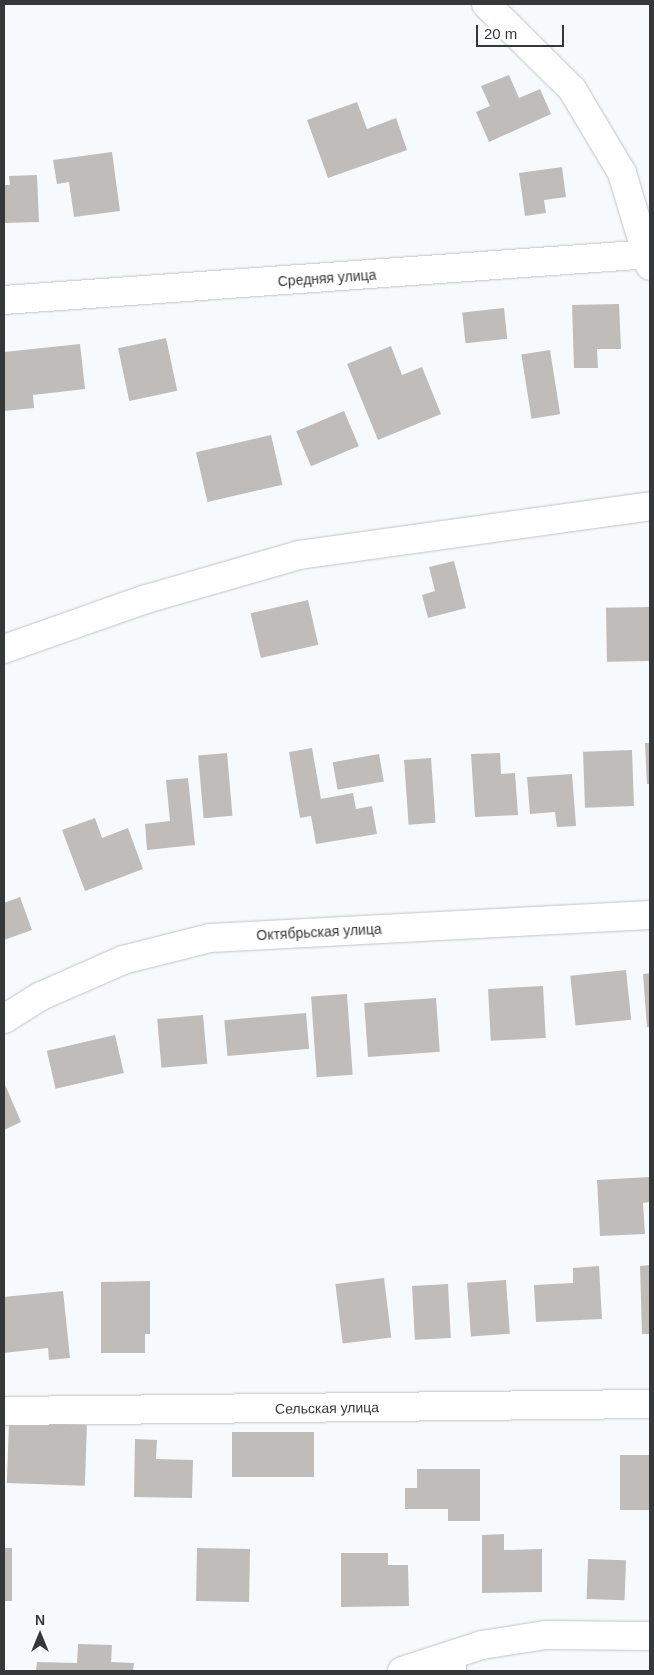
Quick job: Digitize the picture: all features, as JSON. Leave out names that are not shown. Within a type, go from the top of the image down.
[{"type":"street","points":[[486,4],[572,89],[622,173],[649,258]]},
{"type":"street","name":"Средняя улица","points":[[4,300],[649,258]]},
{"type":"street","points":[[4,649],[143,600],[299,555],[650,506]]},
{"type":"street","name":"Октябрьская улица","points":[[4,1018],[41,996],[124,960],[210,938],[650,914]]},
{"type":"street","name":"Сельская улица","points":[[4,1411],[650,1404]]},
{"type":"street","points":[[402,1671],[458,1662],[546,1635],[650,1636]]},
{"type":"building","points":[[509,75],[519,98],[540,89],[551,114],[489,142],[476,112],[490,106],[481,86]]},
{"type":"building","points":[[357,102],[367,129],[396,118],[407,150],[328,178],[307,120]]},
{"type":"building","points":[[112,152],[120,211],[74,217],[69,182],[57,184],[53,160]]},
{"type":"building","points":[[562,167],[566,197],[544,200],[546,213],[525,216],[519,173]]},
{"type":"building","points":[[37,175],[39,222],[4,223],[4,185],[10,185],[9,176]]},
{"type":"building","points":[[619,304],[621,349],[597,349],[598,368],[574,368],[572,305]]},
{"type":"building","points":[[504,308],[507,339],[465,343],[462,312]]},
{"type":"building","points":[[166,338],[177,391],[129,401],[118,348]]},
{"type":"building","points":[[80,344],[85,389],[33,395],[34,408],[4,411],[4,352]]},
{"type":"building","points":[[391,346],[402,375],[422,367],[441,414],[378,440],[347,364]]},
{"type":"building","points":[[550,350],[560,414],[532,419],[521,355]]},
{"type":"building","points":[[344,411],[359,446],[311,466],[296,431]]},
{"type":"building","points":[[271,435],[282,485],[207,502],[196,452]]},
{"type":"building","points":[[454,561],[466,608],[428,618],[422,595],[435,591],[429,567]]},
{"type":"building","points":[[308,600],[318,645],[261,658],[251,613]]},
{"type":"building","points":[[649,607],[650,661],[607,662],[606,608]]},
{"type":"building","points":[[645,743],[650,743],[650,784],[647,784]]},
{"type":"building","points":[[312,748],[321,799],[353,793],[356,809],[372,806],[377,834],[316,844],[311,816],[300,818],[289,752]]},
{"type":"building","points":[[632,750],[634,806],[585,808],[583,752]]},
{"type":"building","points":[[227,753],[232,816],[204,818],[198,756]]},
{"type":"building","points":[[500,753],[501,774],[515,773],[518,815],[475,817],[471,754]]},
{"type":"building","points":[[379,754],[384,782],[338,790],[333,762]]},
{"type":"building","points":[[431,758],[436,823],[409,825],[404,760]]},
{"type":"building","points":[[572,774],[576,826],[557,827],[555,812],[530,814],[527,777]]},
{"type":"building","points":[[188,778],[195,845],[147,850],[145,824],[170,821],[166,780]]},
{"type":"building","points":[[95,818],[102,838],[128,828],[143,869],[85,891],[62,830]]},
{"type":"building","points":[[20,897],[32,930],[4,940],[4,903]]},
{"type":"building","points":[[626,970],[631,1020],[576,1026],[570,976]]},
{"type":"building","points":[[650,973],[650,1027],[647,1027],[643,974]]},
{"type":"building","points":[[543,986],[546,1038],[491,1041],[488,989]]},
{"type":"building","points":[[347,994],[353,1075],[317,1077],[311,997]]},
{"type":"building","points":[[436,998],[440,1052],[368,1057],[364,1003]]},
{"type":"building","points":[[306,1013],[309,1049],[227,1056],[224,1020]]},
{"type":"building","points":[[203,1015],[207,1064],[161,1068],[157,1019]]},
{"type":"building","points":[[115,1035],[124,1073],[56,1089],[47,1051]]},
{"type":"building","points":[[4,1082],[21,1122],[4,1130]]},
{"type":"building","points":[[649,1177],[650,1202],[643,1203],[645,1234],[600,1236],[597,1180]]},
{"type":"building","points":[[650,1265],[650,1334],[642,1334],[640,1266]]},
{"type":"building","points":[[599,1266],[602,1319],[536,1322],[534,1285],[573,1283],[573,1268]]},
{"type":"building","points":[[384,1278],[391,1338],[343,1344],[335,1284]]},
{"type":"building","points":[[506,1280],[510,1334],[471,1337],[467,1283]]},
{"type":"building","points":[[150,1281],[150,1334],[145,1334],[145,1353],[101,1353],[101,1282]]},
{"type":"building","points":[[448,1284],[451,1338],[415,1340],[412,1286]]},
{"type":"building","points":[[63,1291],[70,1358],[49,1360],[48,1348],[4,1353],[4,1297]]},
{"type":"building","points":[[9,1422],[87,1425],[85,1486],[7,1483]]},
{"type":"building","points":[[232,1432],[314,1432],[314,1477],[232,1477]]},
{"type":"building","points":[[135,1439],[157,1440],[156,1459],[193,1460],[192,1498],[134,1497]]},
{"type":"building","points":[[620,1455],[650,1455],[650,1510],[620,1510]]},
{"type":"building","points":[[417,1469],[480,1469],[480,1521],[448,1521],[448,1509],[405,1509],[405,1488],[417,1488]]},
{"type":"building","points":[[504,1534],[504,1550],[542,1549],[542,1592],[482,1593],[482,1535]]},
{"type":"building","points":[[4,1548],[12,1548],[12,1601],[4,1601]]},
{"type":"building","points":[[197,1548],[250,1549],[249,1602],[196,1601]]},
{"type":"building","points":[[341,1553],[388,1553],[388,1565],[408,1565],[409,1606],[341,1607]]},
{"type":"building","points":[[588,1559],[626,1560],[625,1600],[587,1599]]},
{"type":"building","points":[[78,1644],[112,1645],[111,1662],[134,1663],[133,1671],[36,1671],[37,1662],[77,1663]]}]
